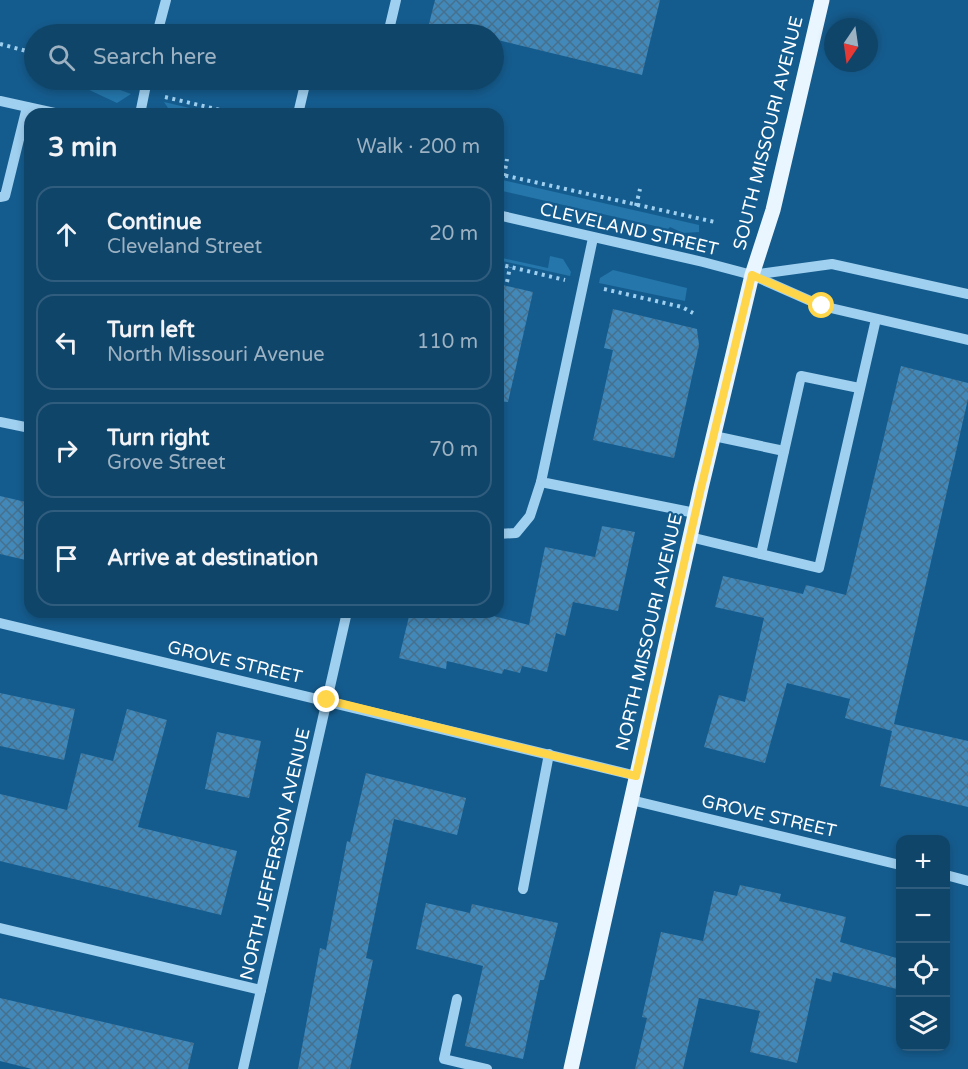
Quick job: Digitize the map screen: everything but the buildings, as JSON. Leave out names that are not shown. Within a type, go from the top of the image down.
[{"type":"main road","name":"SOUTH MISSOURI AVENUE","points":[[752,275],[773,210],[822,0]]},
{"type":"main road","name":"NORTH MISSOURI AVENUE","points":[[571,1069],[695,513],[752,275]]},
{"type":"street","points":[[160,24],[166,0]]},
{"type":"street","points":[[390,24],[396,0]]},
{"type":"street","points":[[141,108],[145,90]]},
{"type":"street","points":[[299,108],[304,90]]},
{"type":"street","points":[[0,101],[31,108]]},
{"type":"street","points":[[0,197],[5,196],[24,119]]},
{"type":"street","name":"CLEVELAND STREET","points":[[504,216],[752,275],[822,306],[968,340]]},
{"type":"street","points":[[504,534],[516,533],[530,516],[541,482],[593,238]]},
{"type":"street","name":"CLEVELAND STREET","points":[[752,275],[832,264],[968,294]]},
{"type":"street","points":[[690,537],[819,568],[876,319]]},
{"type":"street","points":[[762,554],[801,376],[859,388]]},
{"type":"street","points":[[0,422],[24,427]]},
{"type":"street","points":[[714,436],[784,451]]},
{"type":"street","points":[[541,482],[695,513]]},
{"type":"street","name":"NORTH JEFFERSON AVENUE","points":[[243,1069],[346,618]]},
{"type":"street","name":"GROVE STREET","points":[[0,623],[636,776]]},
{"type":"street","points":[[523,889],[549,754]]},
{"type":"street","name":"GROVE STREET","points":[[631,801],[896,864]]},
{"type":"street","points":[[950,876],[968,881]]},
{"type":"street","points":[[0,928],[261,990]]},
{"type":"street","points":[[457,999],[443,1064],[487,1069]]},
{"type":"path","points":[[0,44],[24,50]]},
{"type":"path","points":[[133,90],[211,108]]},
{"type":"path","points":[[507,159],[504,176],[716,222]]},
{"type":"path","points":[[636,206],[640,189]]},
{"type":"path","points":[[507,282],[510,267]]},
{"type":"shaded area","points":[[89,90],[120,90],[131,94],[117,103]]},
{"type":"shaded area","points":[[164,102],[190,108],[168,108]]},
{"type":"shaded area","points":[[504,180],[699,225],[699,232],[683,233],[670,227],[668,229],[504,191]]},
{"type":"shaded area","points":[[550,256],[563,259],[571,272],[570,276],[504,261],[504,258],[548,268]]},
{"type":"shaded area","points":[[613,270],[687,288],[685,301],[599,283],[600,278]]},
{"type":"route","points":[[327,700],[636,776],[752,275],[822,306]]}]
